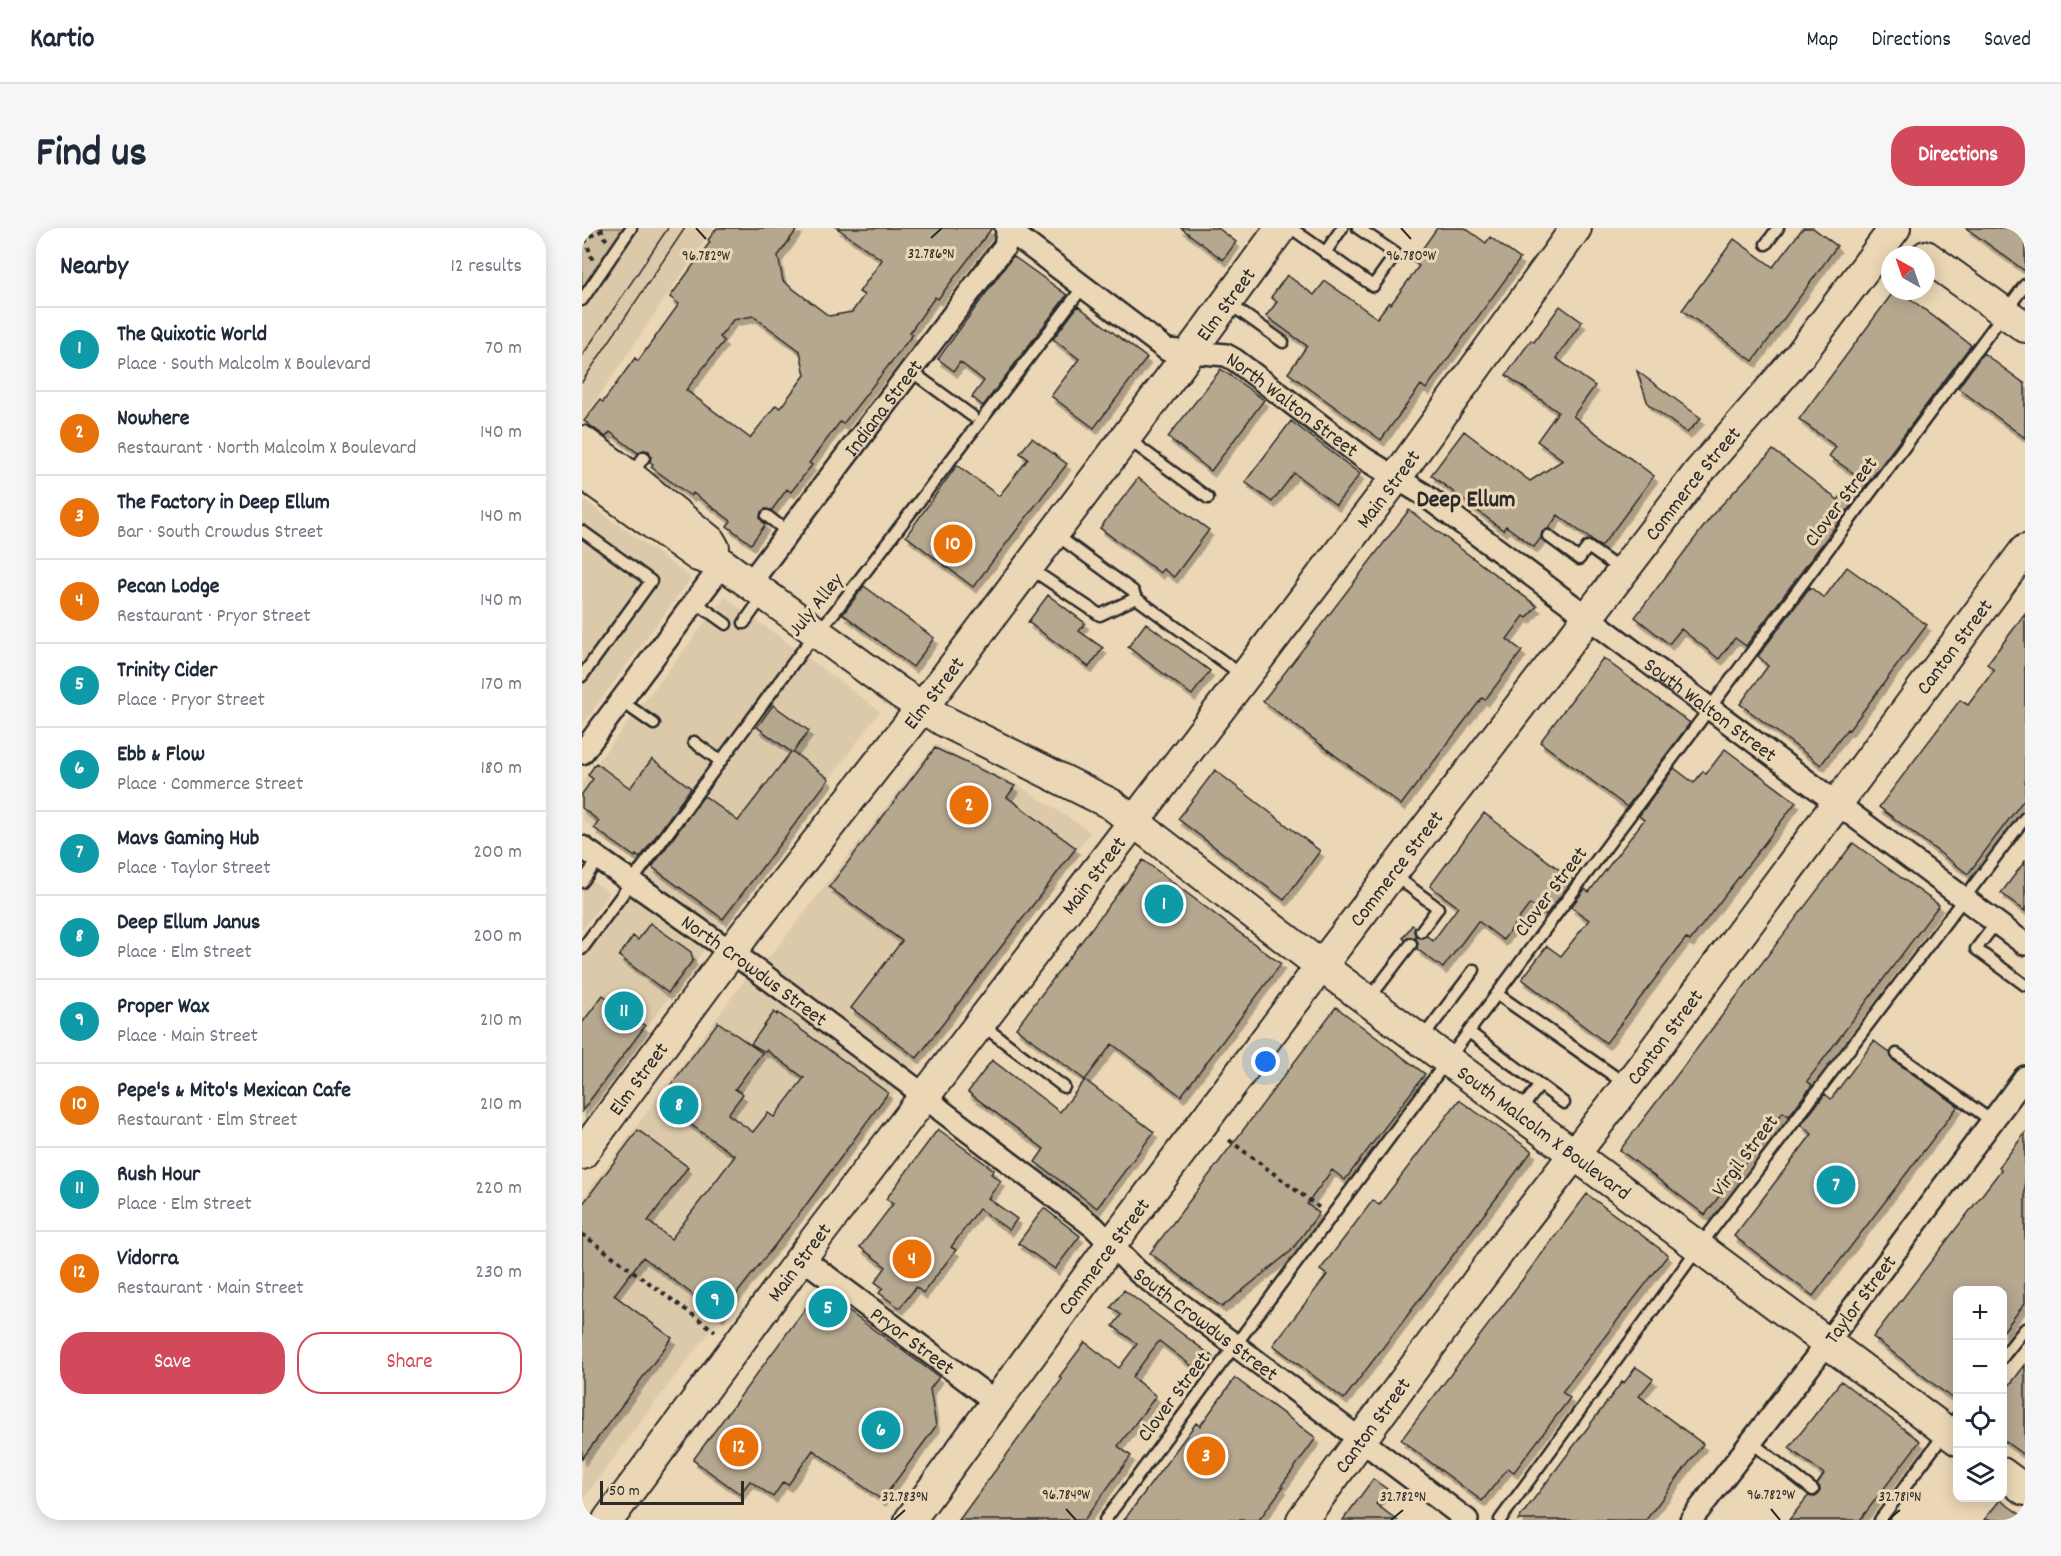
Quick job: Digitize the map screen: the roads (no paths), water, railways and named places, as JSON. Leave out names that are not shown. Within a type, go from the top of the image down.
[{"type":"main road","name":"Elm Street","points":[[582,1154],[731,953],[922,707],[1191,352],[1281,228]]},
{"type":"main road","name":"Main Street","points":[[608,1520],[924,1096],[1396,478],[1573,229]]},
{"type":"main road","points":[[1891,229],[1912,246]]},
{"type":"main road","name":"Commerce Street","points":[[910,1520],[1321,966],[1698,473],[1800,355],[1891,229]]},
{"type":"main road","points":[[1935,263],[2015,320]]},
{"type":"main road","points":[[582,441],[630,477]]},
{"type":"main road","points":[[582,473],[630,477]]},
{"type":"main road","name":"South Malcolm X Boulevard","points":[[630,477],[698,556],[723,564],[817,633],[944,721],[1111,804],[1321,966],[1827,1342],[1953,1428]]},
{"type":"main road","name":"Canton Street","points":[[1302,1520],[1838,804],[2025,550]]},
{"type":"main road","points":[[2007,1477],[2025,1490]]},
{"type":"street","name":"North Walton Street","points":[[1007,229],[1167,350],[1226,355],[1235,360],[1365,459],[1396,478]]},
{"type":"street","name":"Indiana Street","points":[[757,589],[789,532],[1005,246],[1007,229]]},
{"type":"street","name":"South Walton Street","points":[[1396,478],[1423,494],[2025,945]]},
{"type":"street","points":[[582,753],[723,564]]},
{"type":"street","name":"North Crowdus Street","points":[[590,853],[731,953],[924,1096]]},
{"type":"street","name":"Taylor Street","points":[[1691,1520],[2025,1077]]},
{"type":"street","name":"South Crowdus Street","points":[[924,1096],[1090,1223],[1138,1272],[1467,1520]]},
{"type":"street","name":"Pryor Street","points":[[802,1258],[996,1402]]},
{"type":"lane","points":[[582,300],[631,228]]},
{"type":"lane","points":[[1291,228],[1373,286],[1396,254],[1358,228]]},
{"type":"lane","points":[[1325,253],[1342,228]]},
{"type":"lane","points":[[1766,244],[1778,228]]},
{"type":"lane","name":"Clover Street","points":[[1105,1520],[1710,708],[2015,320],[2025,285]]},
{"type":"lane","name":"July Alley","points":[[582,949],[802,651],[1083,287]]},
{"type":"lane","points":[[1227,302],[1283,342]]},
{"type":"lane","points":[[911,371],[972,416]]},
{"type":"lane","points":[[1126,438],[1208,498]]},
{"type":"lane","points":[[767,516],[789,532]]},
{"type":"lane","points":[[582,531],[651,581],[582,676]]},
{"type":"lane","points":[[1054,533],[1133,591],[1136,598],[1245,677]]},
{"type":"lane","points":[[1548,537],[1579,559],[1588,547],[1622,571]]},
{"type":"lane","points":[[1028,567],[1100,615],[1136,598]]},
{"type":"lane","points":[[744,623],[757,589]]},
{"type":"lane","points":[[695,602],[726,624]]},
{"type":"lane","points":[[621,701],[654,724]]},
{"type":"lane","points":[[694,742],[720,761]]},
{"type":"lane","name":"Virgil Street","points":[[1500,1520],[1699,1247],[2025,818]]},
{"type":"lane","points":[[582,882],[590,853]]},
{"type":"lane","points":[[1391,874],[1438,908],[1421,932]]},
{"type":"lane","points":[[1996,922],[1976,949],[2025,985]]},
{"type":"lane","points":[[1368,1001],[1411,944]]},
{"type":"lane","points":[[1421,1040],[1474,970]]},
{"type":"lane","points":[[1497,994],[1628,1085]]},
{"type":"lane","points":[[980,1023],[1064,1087]]},
{"type":"lane","points":[[1469,1032],[1564,1103]]},
{"type":"lane","points":[[1897,1054],[1992,1121]]},
{"type":"lane","points":[[1519,1113],[1540,1085]]},
{"type":"lane","points":[[2007,1352],[2025,1329]]},
{"type":"lane","points":[[1880,1520],[1953,1430]]},
{"type":"lane","points":[[1751,1442],[1813,1490]]},
{"type":"tram line","points":[[582,356],[668,228]]},
{"type":"tram line","points":[[582,382],[685,228]]},
{"type":"place","name":"Pepe's & Mito's Mexican Cafe","points":[[953,544]]},
{"type":"place","name":"Nowhere","points":[[969,805]]},
{"type":"place","name":"The Quixotic World","points":[[1164,904]]},
{"type":"place","name":"Rush Hour","points":[[624,1011]]},
{"type":"place","name":"Deep Ellum Janus","points":[[679,1105]]},
{"type":"place","name":"Mavs Gaming Hub","points":[[1836,1185]]},
{"type":"place","name":"Pecan Lodge","points":[[912,1259]]},
{"type":"place","name":"Proper Wax","points":[[715,1300]]},
{"type":"place","name":"Trinity Cider","points":[[828,1308]]},
{"type":"place","name":"Ebb & Flow","points":[[881,1430]]},
{"type":"place","name":"Vidorra","points":[[739,1447]]},
{"type":"place","name":"The Factory in Deep Ellum","points":[[1206,1456]]},
{"type":"district","name":"Deep Ellum","points":[[1466,498]]}]
